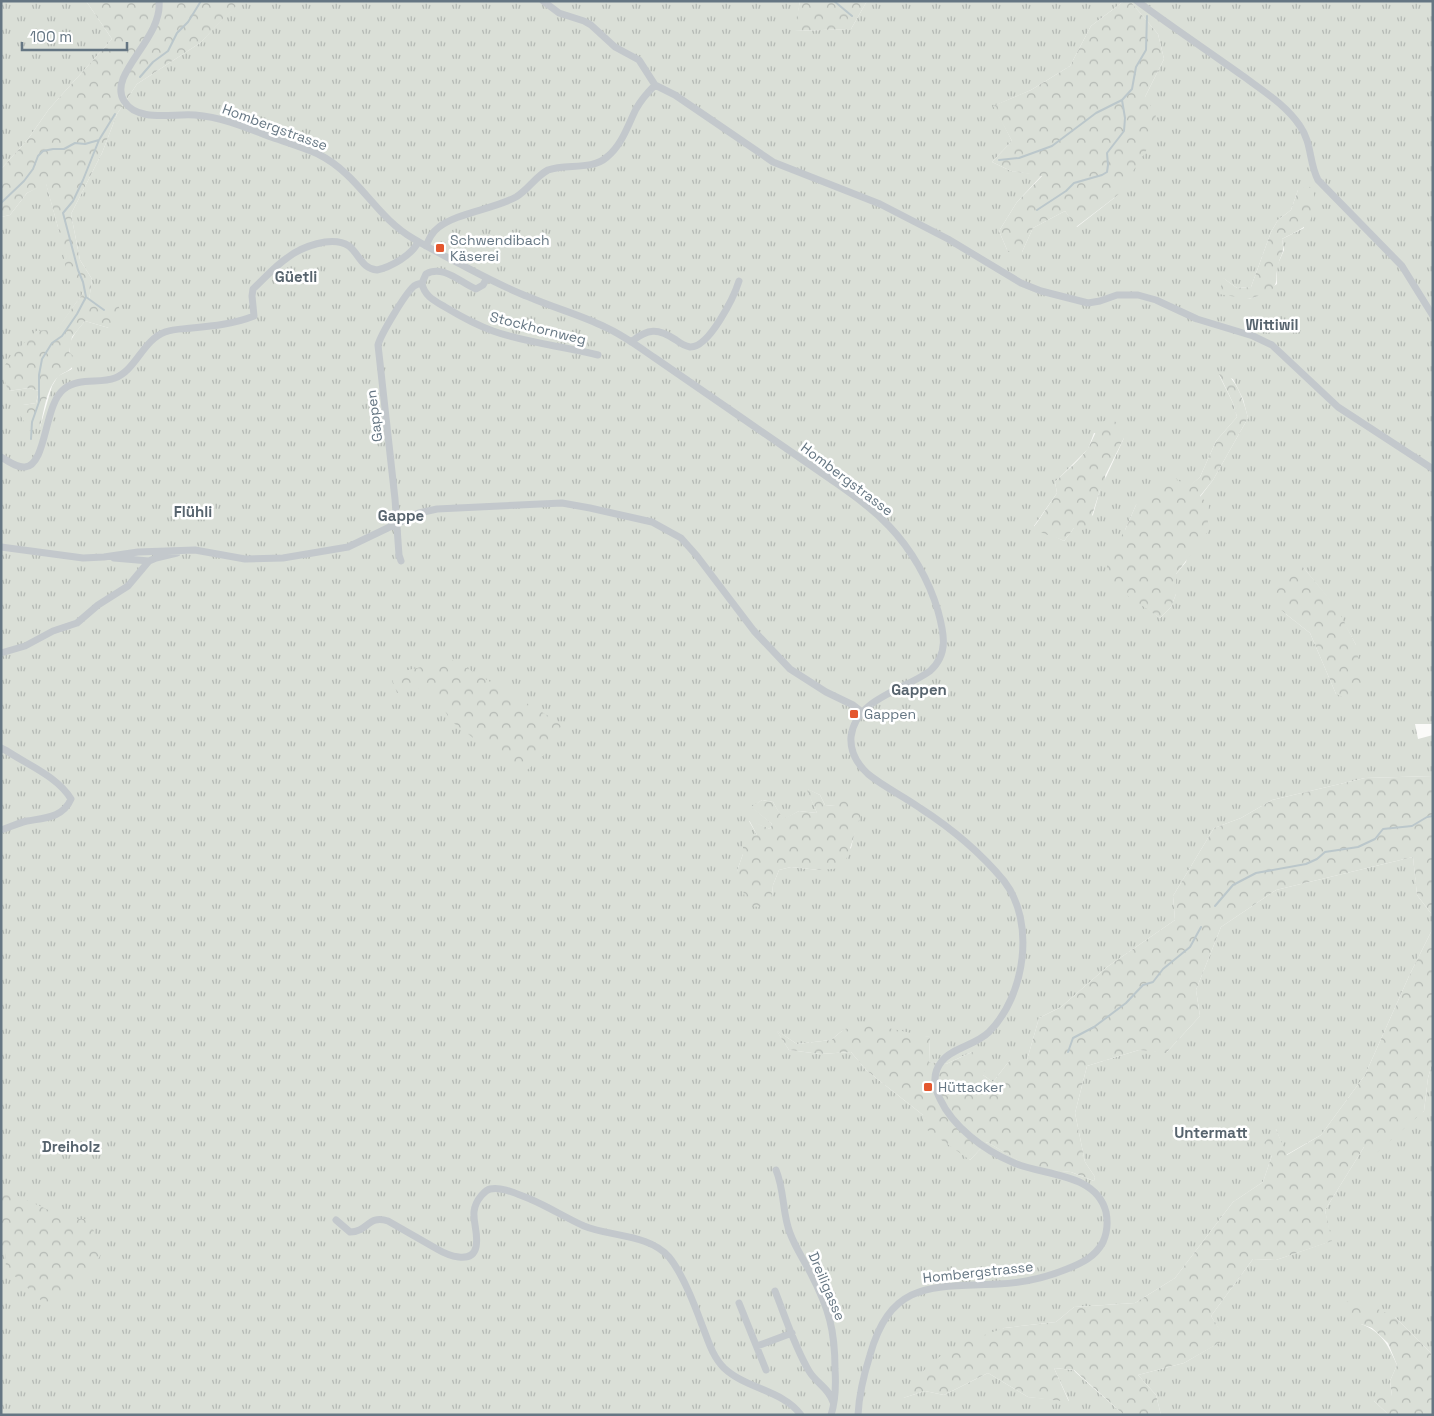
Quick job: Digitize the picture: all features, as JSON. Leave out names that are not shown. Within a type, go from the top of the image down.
[{"type":"street","name":"Hombergstrasse","points":[[159,1],[156,23],[146,42],[125,72],[120,84],[122,99],[130,108],[148,115],[194,115],[214,118],[313,152],[340,167],[352,178],[388,220],[422,244],[528,297],[606,327],[631,342],[853,495],[890,526],[922,573],[936,604],[943,631],[944,640],[938,664],[930,671],[876,701],[862,712],[854,725],[851,742],[853,754],[864,770],[875,779],[941,822],[970,846],[1009,889],[1021,914],[1023,932],[1018,976],[1009,1001],[997,1022],[985,1036],[948,1056],[941,1062],[934,1079],[935,1088],[946,1110],[963,1130],[996,1154],[1023,1167],[1073,1180],[1091,1189],[1102,1202],[1107,1218],[1104,1238],[1096,1253],[1085,1261],[1065,1270],[1015,1283],[934,1287],[908,1296],[889,1313],[876,1334],[865,1373],[858,1415]]},
{"type":"street","points":[[543,1],[559,13],[587,22],[615,47],[639,60],[655,85],[675,95],[773,162],[880,204],[948,239],[1026,286],[1088,303],[1123,295],[1148,298],[1190,316],[1266,342],[1287,359],[1338,408],[1433,469]]},
{"type":"street","points":[[1137,1],[1267,94],[1290,114],[1308,139],[1318,180],[1402,266],[1433,316]]},
{"type":"street","points":[[1,457],[20,467],[27,467],[33,464],[40,450],[53,402],[59,393],[78,382],[107,380],[120,376],[146,346],[159,335],[173,330],[226,325],[254,316],[253,289],[296,252],[324,243],[341,243],[352,249],[368,267],[377,270],[405,256],[422,244],[440,226],[514,198],[548,171],[594,163],[606,158],[622,138],[639,104],[655,85]]},
{"type":"street","points":[[422,284],[426,274],[434,270],[476,289],[483,286],[487,278]]},
{"type":"street","points":[[631,342],[646,332],[658,331],[684,345],[690,347],[697,346],[717,325],[739,281]]},
{"type":"street","name":"Stockhornweg","points":[[422,284],[424,291],[431,298],[459,316],[483,327],[500,333],[598,355]]},
{"type":"street","name":"Gappen","points":[[401,562],[378,345],[382,335],[408,294],[415,286],[422,284]]},
{"type":"street","points":[[1,547],[75,558],[104,557],[138,552],[202,550],[246,559],[282,558],[348,547],[419,514],[437,509],[562,503],[608,511],[652,522],[681,538],[754,631],[790,669],[862,712]]},
{"type":"street","points":[[104,557],[148,561],[187,550]]},
{"type":"street","points":[[1,653],[25,646],[53,631],[78,623],[98,606],[125,589],[148,561]]},
{"type":"street","points":[[1,748],[53,780],[71,799],[65,809],[55,816],[1,830]]},
{"type":"street","name":"Dreiligasse","points":[[776,1170],[782,1186],[788,1230],[812,1275],[831,1322],[835,1350],[836,1383],[831,1415]]},
{"type":"street","points":[[336,1220],[350,1232],[356,1232],[373,1220],[380,1218],[440,1251],[456,1257],[466,1257],[475,1251],[476,1245],[473,1219],[474,1208],[483,1194],[491,1188],[500,1189],[536,1202],[584,1226],[648,1243],[664,1252],[674,1264],[695,1306],[712,1350],[722,1365],[738,1377],[788,1402],[801,1415]]},
{"type":"street","points":[[775,1291],[809,1373],[828,1392],[834,1405]]},
{"type":"street","points":[[739,1302],[766,1370]]},
{"type":"street","points":[[757,1346],[792,1333]]},
{"type":"green space","points":[[1,1],[86,1],[112,39],[49,109],[28,139],[1,169]]},
{"type":"green space","points":[[86,1],[238,1],[238,4],[200,43],[137,84],[117,114],[102,153],[71,214],[80,260],[92,279],[89,301],[118,303],[123,324],[109,328],[85,321],[72,337],[69,352],[77,360],[72,368],[53,383],[40,427],[30,431],[17,410],[23,405],[36,403],[39,391],[29,388],[8,391],[2,371],[9,358],[36,331],[57,329],[83,293],[68,280],[59,231],[46,184],[27,193],[10,215],[1,217],[1,169],[28,139],[49,109],[112,39]]},
{"type":"green space","points":[[238,1],[800,1],[795,31],[851,29],[867,1],[1124,1],[1091,26],[1070,66],[1031,90],[994,106],[1012,141],[992,162],[1011,171],[1042,175],[1017,202],[999,231],[1008,252],[1022,252],[1033,228],[1065,211],[1077,227],[1118,195],[1145,97],[1164,59],[1158,34],[1130,1],[1433,1],[1433,724],[1415,724],[1418,739],[1433,735],[1433,776],[1365,778],[1272,800],[1241,818],[1214,828],[1173,896],[1175,920],[1107,967],[1061,1007],[1039,1018],[1027,1060],[1010,1060],[993,1082],[983,1075],[972,1052],[946,1064],[929,1062],[930,1037],[843,1030],[831,1040],[797,1044],[777,1031],[789,1050],[820,1054],[851,1052],[866,1070],[923,1115],[970,1160],[987,1142],[1032,1168],[1071,1172],[1094,1181],[1095,1177],[1085,1162],[1075,1113],[1087,1066],[1139,1050],[1167,1052],[1200,1016],[1196,990],[1221,927],[1276,890],[1413,857],[1417,895],[1433,916],[1433,928],[1409,976],[1365,1075],[1321,1135],[1286,1155],[1276,1129],[1272,1155],[1263,1182],[1233,1202],[1175,1278],[1135,1303],[1074,1307],[1056,1322],[1004,1328],[903,1398],[925,1391],[944,1395],[988,1373],[1028,1397],[1069,1401],[1054,1368],[1073,1370],[1124,1415],[1,1415],[1,217],[10,215],[27,193],[46,183],[59,231],[83,293],[57,330],[8,391],[29,388],[39,391],[36,403],[23,405],[40,427],[52,386],[58,376],[72,369],[69,348],[75,333],[85,321],[109,328],[89,301],[92,279],[80,260],[71,214],[102,153],[117,114],[137,84],[200,43]],"holes":[[[1298,190],[1304,228],[1282,239],[1284,250],[1277,266],[1277,284],[1259,296],[1248,299],[1223,278],[1237,288],[1251,287],[1271,232],[1278,220],[1291,210]],[[1219,375],[1233,379],[1243,399],[1248,418],[1213,480],[1200,497],[1186,562],[1176,574],[1176,594],[1171,607],[1160,618],[1140,603],[1125,530],[1136,505],[1188,488],[1200,477],[1216,441],[1237,417],[1233,403]],[[1094,433],[1124,438],[1100,490],[1093,515],[1074,528],[1064,541],[1034,526],[1057,493],[1055,482],[1088,449]],[[1303,567],[1336,608],[1356,645],[1336,694],[1310,633],[1282,611]],[[807,789],[820,795],[825,805],[835,806],[855,830],[851,848],[819,870],[791,867],[779,870],[773,885],[772,896],[737,871],[743,854],[757,835],[749,821],[770,829],[772,824],[752,807],[762,800],[773,802],[783,820],[799,811],[817,813]]]},
{"type":"green space","points":[[800,1],[867,1],[851,29],[794,31]]},
{"type":"green space","points":[[1124,1],[1130,1],[1158,34],[1164,59],[1145,97],[1156,115],[1147,149],[1118,195],[1076,227],[1065,211],[1033,228],[1022,252],[1008,252],[999,231],[1017,202],[1042,176],[1011,171],[992,162],[1012,141],[993,106],[1031,90],[1070,66],[1091,26]]},
{"type":"green space","points":[[1308,186],[1314,190],[1312,216],[1309,222],[1300,230],[1282,239],[1283,251],[1278,266],[1276,283],[1268,295],[1248,299],[1219,294],[1223,278],[1237,288],[1251,287],[1271,232],[1278,220],[1291,210],[1298,190]]},
{"type":"green space","points":[[1226,373],[1238,388],[1248,418],[1213,480],[1200,496],[1209,505],[1207,533],[1176,574],[1176,594],[1171,607],[1160,618],[1115,587],[1106,575],[1108,558],[1125,530],[1136,505],[1165,480],[1175,478],[1188,487],[1200,477],[1216,441],[1237,417],[1233,403],[1219,374]]},
{"type":"green space","points":[[1111,418],[1119,425],[1124,438],[1105,476],[1107,486],[1100,490],[1088,528],[1074,528],[1064,541],[1038,530],[1034,527],[1057,493],[1055,482],[1085,452],[1102,423]]},
{"type":"green space","points":[[1303,567],[1337,608],[1356,645],[1363,687],[1345,698],[1336,694],[1310,633],[1282,611],[1273,594],[1296,568]]},
{"type":"green space","points":[[453,660],[562,724],[550,749],[524,773],[498,747],[476,740],[451,721],[430,686],[397,693],[390,674]]},
{"type":"green space","points":[[1433,776],[1433,916],[1417,895],[1413,857],[1276,890],[1221,927],[1196,990],[1200,1016],[1166,1053],[1139,1050],[1087,1066],[1075,1113],[1085,1162],[1095,1177],[1094,1181],[1071,1172],[1032,1169],[987,1142],[970,1160],[920,1125],[923,1115],[866,1070],[851,1052],[820,1054],[789,1050],[776,1030],[797,1044],[831,1040],[843,1030],[869,1024],[930,1037],[929,1062],[946,1064],[972,1052],[991,1058],[983,1075],[993,1082],[1010,1060],[1027,1060],[1039,1018],[1061,1007],[1107,967],[1175,920],[1173,896],[1214,828],[1241,818],[1272,800],[1365,778]]},
{"type":"green space","points":[[806,788],[820,795],[825,805],[835,806],[838,797],[849,797],[863,808],[843,868],[819,870],[791,867],[779,870],[773,885],[772,896],[759,907],[751,906],[746,900],[737,871],[743,854],[743,839],[757,835],[749,820],[770,829],[772,824],[751,807],[762,800],[773,802],[783,819],[799,811],[817,813]]},
{"type":"green space","points":[[1433,928],[1433,1060],[1428,1078],[1424,1111],[1374,1155],[1364,1147],[1325,1210],[1332,1241],[1276,1260],[1253,1259],[1211,1316],[1226,1339],[1184,1363],[1138,1375],[1156,1395],[1161,1415],[1124,1415],[1074,1370],[1054,1368],[1069,1402],[1028,1397],[988,1373],[944,1395],[925,1391],[903,1398],[900,1395],[933,1361],[959,1344],[1004,1328],[1056,1322],[1074,1307],[1135,1303],[1175,1278],[1233,1202],[1263,1182],[1272,1155],[1264,1143],[1276,1129],[1287,1155],[1321,1135],[1365,1075],[1409,976]]},
{"type":"green space","points":[[1433,1060],[1433,1357],[1395,1317],[1361,1324],[1374,1331],[1384,1340],[1397,1365],[1390,1381],[1392,1396],[1374,1401],[1389,1415],[1161,1415],[1156,1395],[1138,1375],[1184,1363],[1225,1339],[1211,1316],[1253,1259],[1276,1260],[1331,1241],[1325,1210],[1364,1147],[1424,1111],[1428,1078]]},
{"type":"green space","points":[[7,1191],[68,1219],[87,1219],[99,1241],[100,1256],[88,1277],[45,1304],[6,1268],[5,1249],[1,1245],[1,1194]]},
{"type":"green space","points":[[1358,1300],[1395,1317],[1433,1357],[1433,1415],[1389,1415],[1374,1401],[1380,1394],[1392,1396],[1390,1381],[1397,1365],[1388,1343],[1372,1328],[1361,1324],[1350,1315],[1343,1302]]},
{"type":"waterway","points":[[140,77],[153,62],[168,51],[177,33],[188,22],[201,1]]},
{"type":"waterway","points":[[834,1],[852,16]]},
{"type":"waterway","points":[[999,160],[1019,158],[1052,146],[1096,113],[1122,100],[1132,89],[1136,67],[1146,50],[1147,16]]},
{"type":"waterway","points":[[1037,210],[1066,191],[1074,183],[1107,172],[1107,153],[1124,131],[1125,118],[1122,100]]},
{"type":"waterway","points":[[31,439],[32,422],[39,402],[39,375],[42,359],[52,343],[62,336],[86,297],[63,213],[73,201],[99,140],[115,114]]},
{"type":"waterway","points":[[1,203],[24,181],[33,169],[38,156],[43,151],[64,149],[75,143],[85,144],[99,140]]},
{"type":"waterway","points":[[86,297],[104,310]]},
{"type":"waterway","points":[[1215,906],[1233,885],[1256,873],[1306,864],[1317,859],[1325,852],[1358,847],[1375,839],[1383,829],[1412,826],[1427,817],[1433,816]]},
{"type":"waterway","points":[[1068,1052],[1073,1038],[1094,1027],[1126,1003],[1143,985],[1153,982],[1163,969],[1190,947],[1201,927]]},
{"type":"place","name":"Schwendibach Käserei","points":[[440,248]]},
{"type":"place","name":"Gappen","points":[[854,714]]},
{"type":"place","name":"Hüttacker","points":[[928,1087]]},
{"type":"district","name":"Güetli","points":[[296,277]]},
{"type":"district","name":"Wittiwil","points":[[1272,325]]},
{"type":"district","name":"Flühli","points":[[193,512]]},
{"type":"district","name":"Gappe","points":[[401,516]]},
{"type":"district","name":"Gappen","points":[[919,690]]},
{"type":"district","name":"Untermatt","points":[[1211,1133]]},
{"type":"district","name":"Dreiholz","points":[[71,1147]]}]
